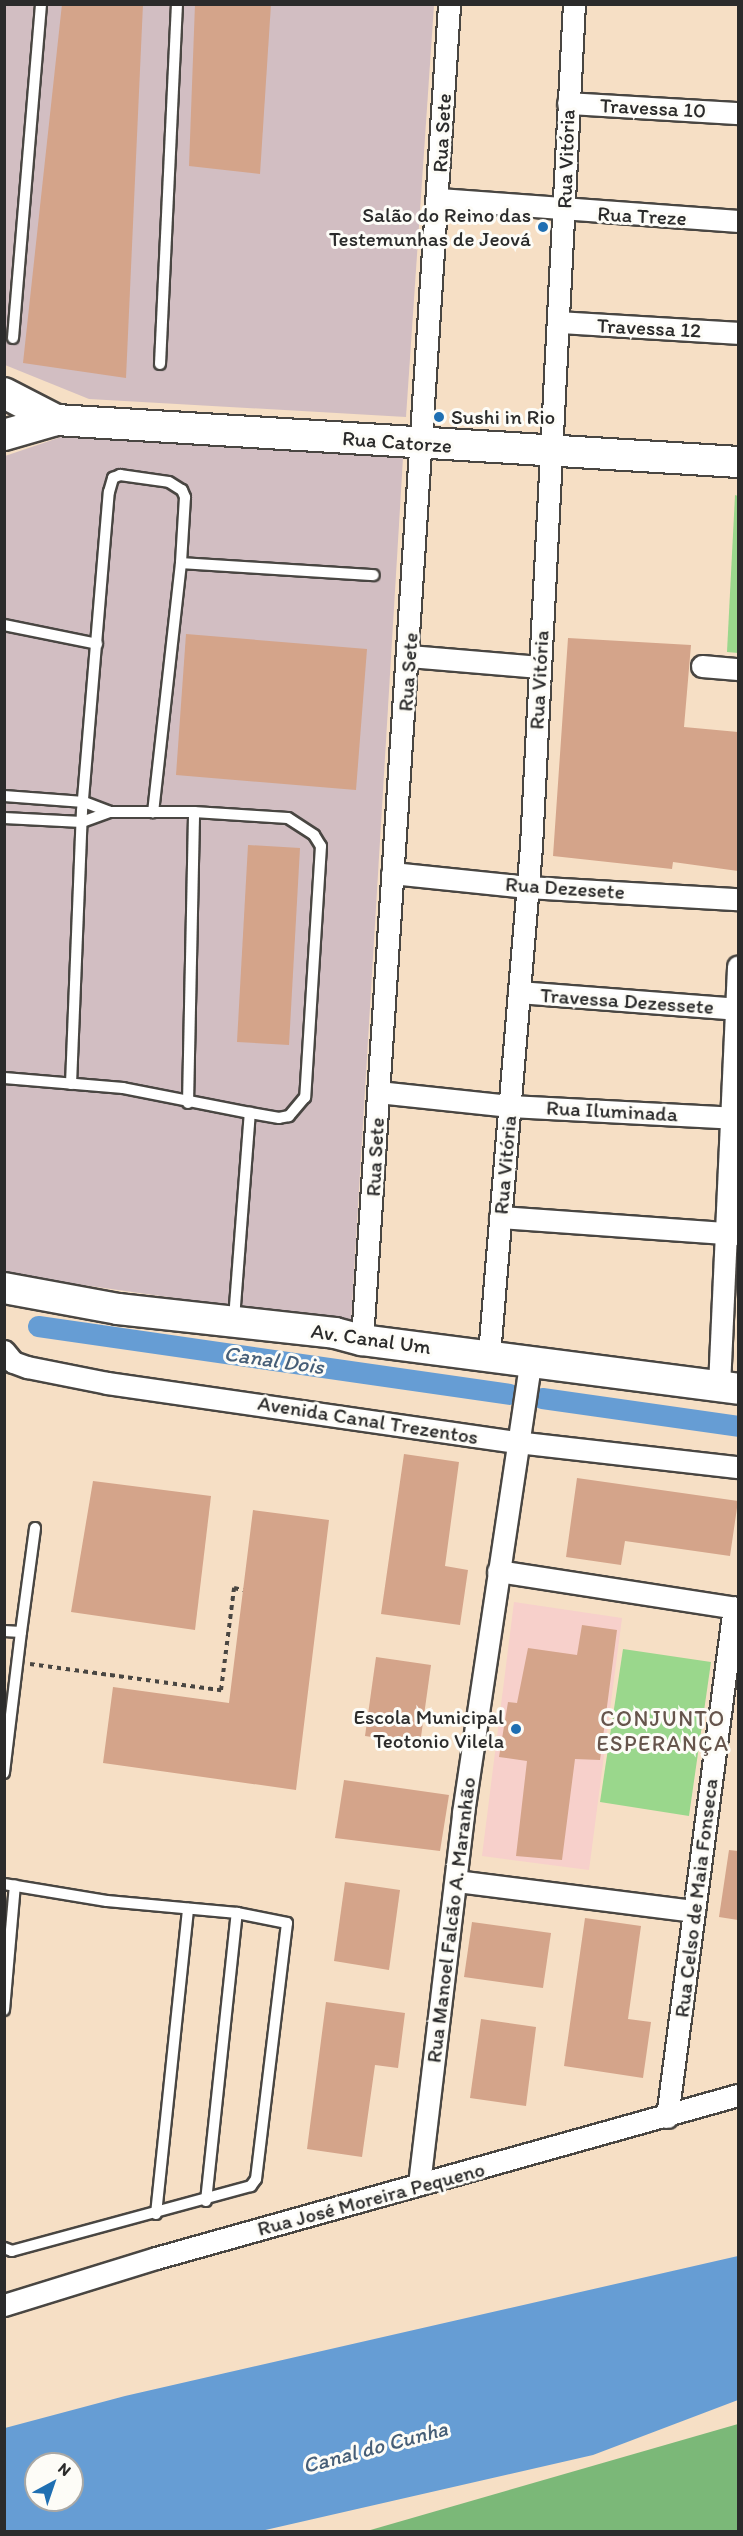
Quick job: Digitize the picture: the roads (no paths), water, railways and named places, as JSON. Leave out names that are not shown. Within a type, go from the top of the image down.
[{"type":"street","name":"Rua Sete","points":[[362,1340],[423,444],[449,4]]},
{"type":"street","name":"Rua Vitória","points":[[489,1354],[527,887],[559,322],[574,4]]},
{"type":"street","name":"Travessa 10","points":[[568,103],[738,113]]},
{"type":"street","name":"Rua Treze","points":[[438,199],[564,211],[738,221]]},
{"type":"street","name":"Travessa 12","points":[[559,322],[738,333]]},
{"type":"street","name":"Rua Catorze","points":[[4,393],[56,420]]},
{"type":"street","name":"Rua Catorze","points":[[4,435],[56,420],[738,462]]},
{"type":"street","points":[[409,656],[540,668]]},
{"type":"street","points":[[702,666],[738,669]]},
{"type":"street","name":"Rua Dezesete","points":[[392,873],[527,887],[738,899]]},
{"type":"street","points":[[729,1388],[738,966]]},
{"type":"street","name":"Travessa Dezessete","points":[[519,993],[737,1009]]},
{"type":"street","name":"Rua Iluminada","points":[[378,1092],[510,1106],[734,1118]]},
{"type":"street","points":[[500,1217],[732,1234]]},
{"type":"street","name":"Av. Canal Um","points":[[4,1288],[118,1309],[335,1333],[362,1340],[489,1354],[729,1388]]},
{"type":"street","name":"Avenida Canal Trezentos","points":[[4,1351],[13,1362],[27,1367],[107,1383],[517,1442],[738,1467]]},
{"type":"street","name":"Rua Manoel Falcão A. Maranhão","points":[[419,2184],[456,1881],[498,1571],[531,1360]]},
{"type":"street","points":[[498,1571],[736,1607]]},
{"type":"street","name":"Rua Celso de Maia Fonseca","points":[[667,2117],[736,1607]]},
{"type":"street","points":[[456,1881],[694,1911]]},
{"type":"street","name":"Rua José Moreira Pequeno","points":[[4,2305],[419,2184],[738,2096]]},
{"type":"lane","points":[[14,338],[41,4]]},
{"type":"lane","points":[[159,364],[177,4]]},
{"type":"lane","points":[[71,1084],[82,822],[109,492],[113,478],[120,475],[169,482],[183,490],[181,563],[153,812]]},
{"type":"lane","points":[[181,563],[374,575]]},
{"type":"lane","points":[[4,625],[97,644]]},
{"type":"lane","points":[[4,796],[84,802],[110,812]]},
{"type":"lane","points":[[4,818],[82,822],[110,812],[194,812],[288,818],[314,835],[321,846],[305,1097],[289,1116],[250,1113],[189,1103],[123,1088],[4,1078]]},
{"type":"lane","points":[[189,1103],[194,812]]},
{"type":"lane","points":[[234,1322],[250,1113]]},
{"type":"lane","points":[[4,1773],[35,1528]]},
{"type":"lane","points":[[4,1631],[21,1632]]},
{"type":"lane","points":[[4,2010],[10,1885],[107,1901],[237,1913],[287,1923],[256,2179],[245,2191],[12,2251],[4,2248]]},
{"type":"lane","points":[[156,2214],[188,1909]]},
{"type":"lane","points":[[206,2201],[237,1913]]},
{"type":"water","name":"Canal do Cunha","points":[[738,2256],[738,2400],[593,2455],[261,2531],[5,2531],[5,2428],[125,2396]]},
{"type":"waterway","name":"Canal Dois","points":[[38,1326],[509,1394]]},
{"type":"waterway","name":"Canal Dois","points":[[542,1398],[738,1426]]},
{"type":"place","name":"Salão do Reino das Testemunhas de Jeová","points":[[543,227]]},
{"type":"place","name":"Sushi in Rio","points":[[439,417]]},
{"type":"place","name":"Escola Municipal Teotonio Vilela","points":[[516,1729]]},
{"type":"district","name":"CONJUNTO ESPERANÇA","points":[[663,1730]]}]
